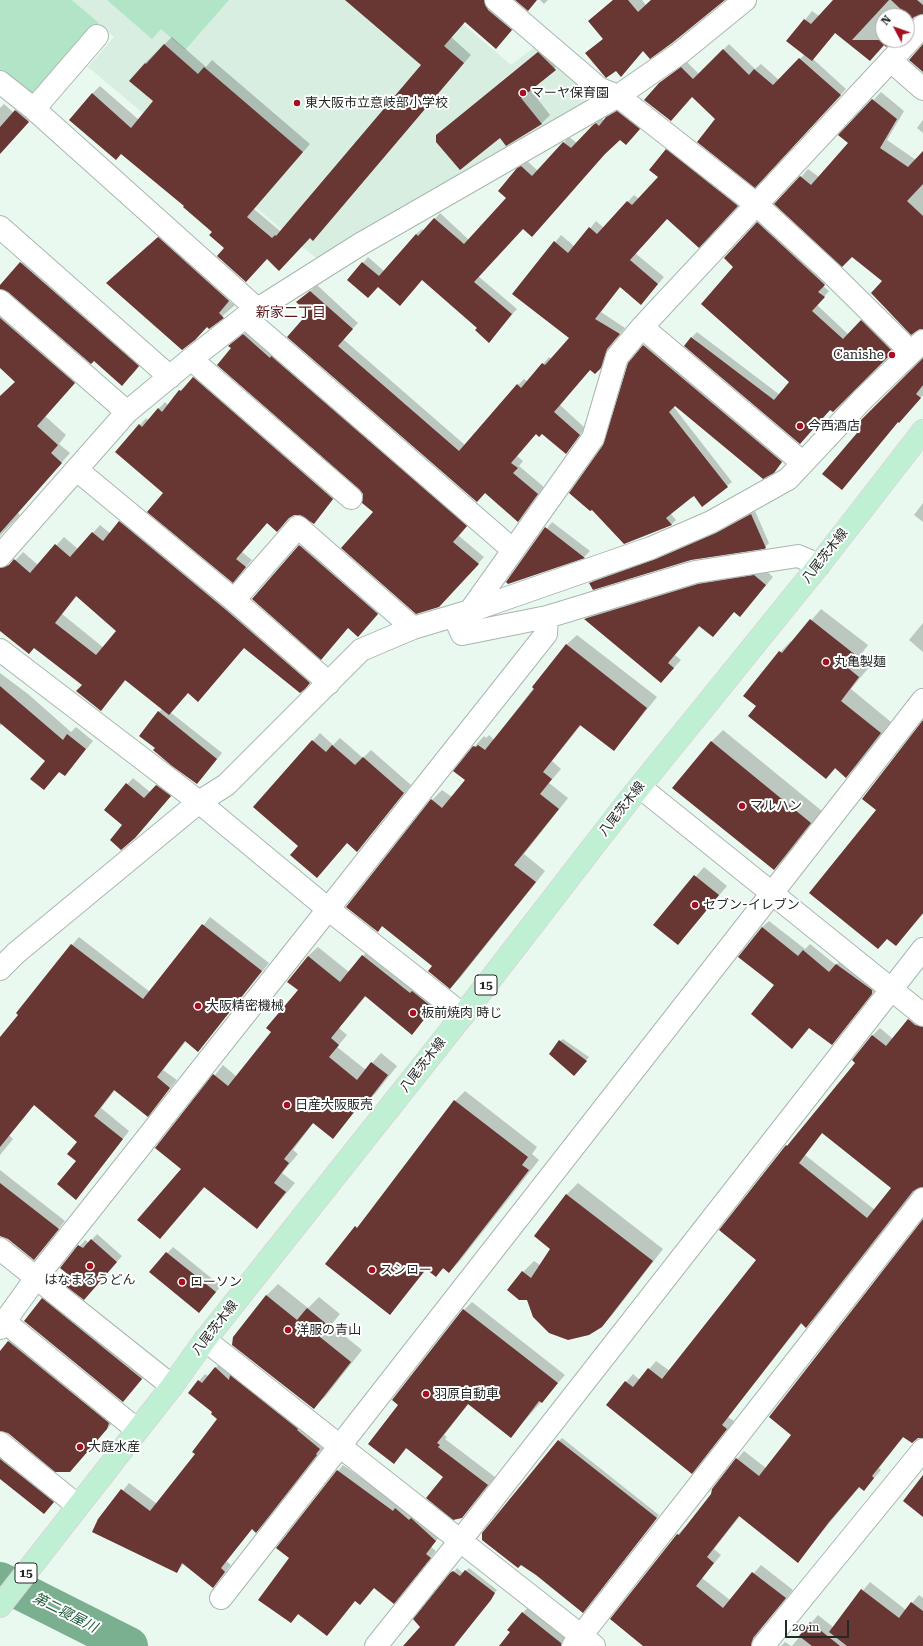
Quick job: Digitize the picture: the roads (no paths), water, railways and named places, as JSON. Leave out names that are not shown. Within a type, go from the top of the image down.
[{"type":"main road","name":"八尾茨木線","points":[[0,1606],[136,1429],[172,1386],[205,1340],[640,787],[819,565],[923,431]]},
{"type":"street","points":[[0,969],[16,953],[199,802],[226,785],[361,650],[413,628],[462,614],[651,548],[711,522],[788,480],[917,346],[831,273],[757,205],[618,96],[600,89],[496,0]]},
{"type":"street","points":[[0,556],[127,412],[191,359],[251,313],[360,245],[618,96],[680,53],[745,0]]},
{"type":"street","points":[[819,565],[798,556],[695,572],[548,617],[462,634],[462,614],[513,550],[593,438],[617,357],[642,327],[923,26]]},
{"type":"street","points":[[34,109],[97,36]]},
{"type":"street","points":[[891,61],[923,88]]},
{"type":"street","points":[[0,82],[34,109],[251,313],[513,550]]},
{"type":"street","points":[[0,226],[170,377]]},
{"type":"street","points":[[0,301],[127,412]]},
{"type":"street","points":[[642,327],[803,463]]},
{"type":"street","points":[[191,359],[351,498]]},
{"type":"street","points":[[77,470],[234,600],[328,683]]},
{"type":"street","points":[[234,600],[298,527],[413,628]]},
{"type":"street","points":[[136,1429],[2,1325],[36,1278],[546,634],[548,617]]},
{"type":"street","points":[[0,650],[199,802],[328,909],[462,1015]]},
{"type":"street","points":[[221,1598],[771,892],[923,700]]},
{"type":"street","points":[[640,787],[923,1015]]},
{"type":"street","points":[[376,1646],[460,1541],[923,949]]},
{"type":"street","points":[[205,1340],[460,1541],[582,1643],[923,1199]]},
{"type":"street","points":[[0,1249],[172,1386]]},
{"type":"street","points":[[0,1443],[78,1506]]},
{"type":"street","points":[[763,1646],[923,1450]]},
{"type":"waterway","name":"第二寝屋川","points":[[0,1581],[129,1646]]},
{"type":"place","name":"マーヤ保育園","points":[[523,93]]},
{"type":"place","name":"東大阪市立意岐部小学校","points":[[297,103]]},
{"type":"place","name":"Canishe","points":[[892,355]]},
{"type":"place","name":"今西酒店","points":[[800,426]]},
{"type":"place","name":"丸亀製麺","points":[[826,662]]},
{"type":"place","name":"マルハン","points":[[742,806]]},
{"type":"place","name":"セブン-イレブン","points":[[695,905]]},
{"type":"place","name":"大阪精密機械","points":[[198,1006]]},
{"type":"place","name":"板前焼肉 時じ","points":[[413,1013]]},
{"type":"place","name":"日産大阪販売","points":[[287,1105]]},
{"type":"place","name":"はなまるうどん","points":[[90,1266]]},
{"type":"place","name":"スシロー","points":[[372,1270]]},
{"type":"place","name":"ローソン","points":[[182,1282]]},
{"type":"place","name":"洋服の青山","points":[[288,1330]]},
{"type":"place","name":"羽原自動車","points":[[426,1394]]},
{"type":"place","name":"大庭水産","points":[[80,1447]]},
{"type":"district","name":"新家二丁目","points":[[291,313]]}]
